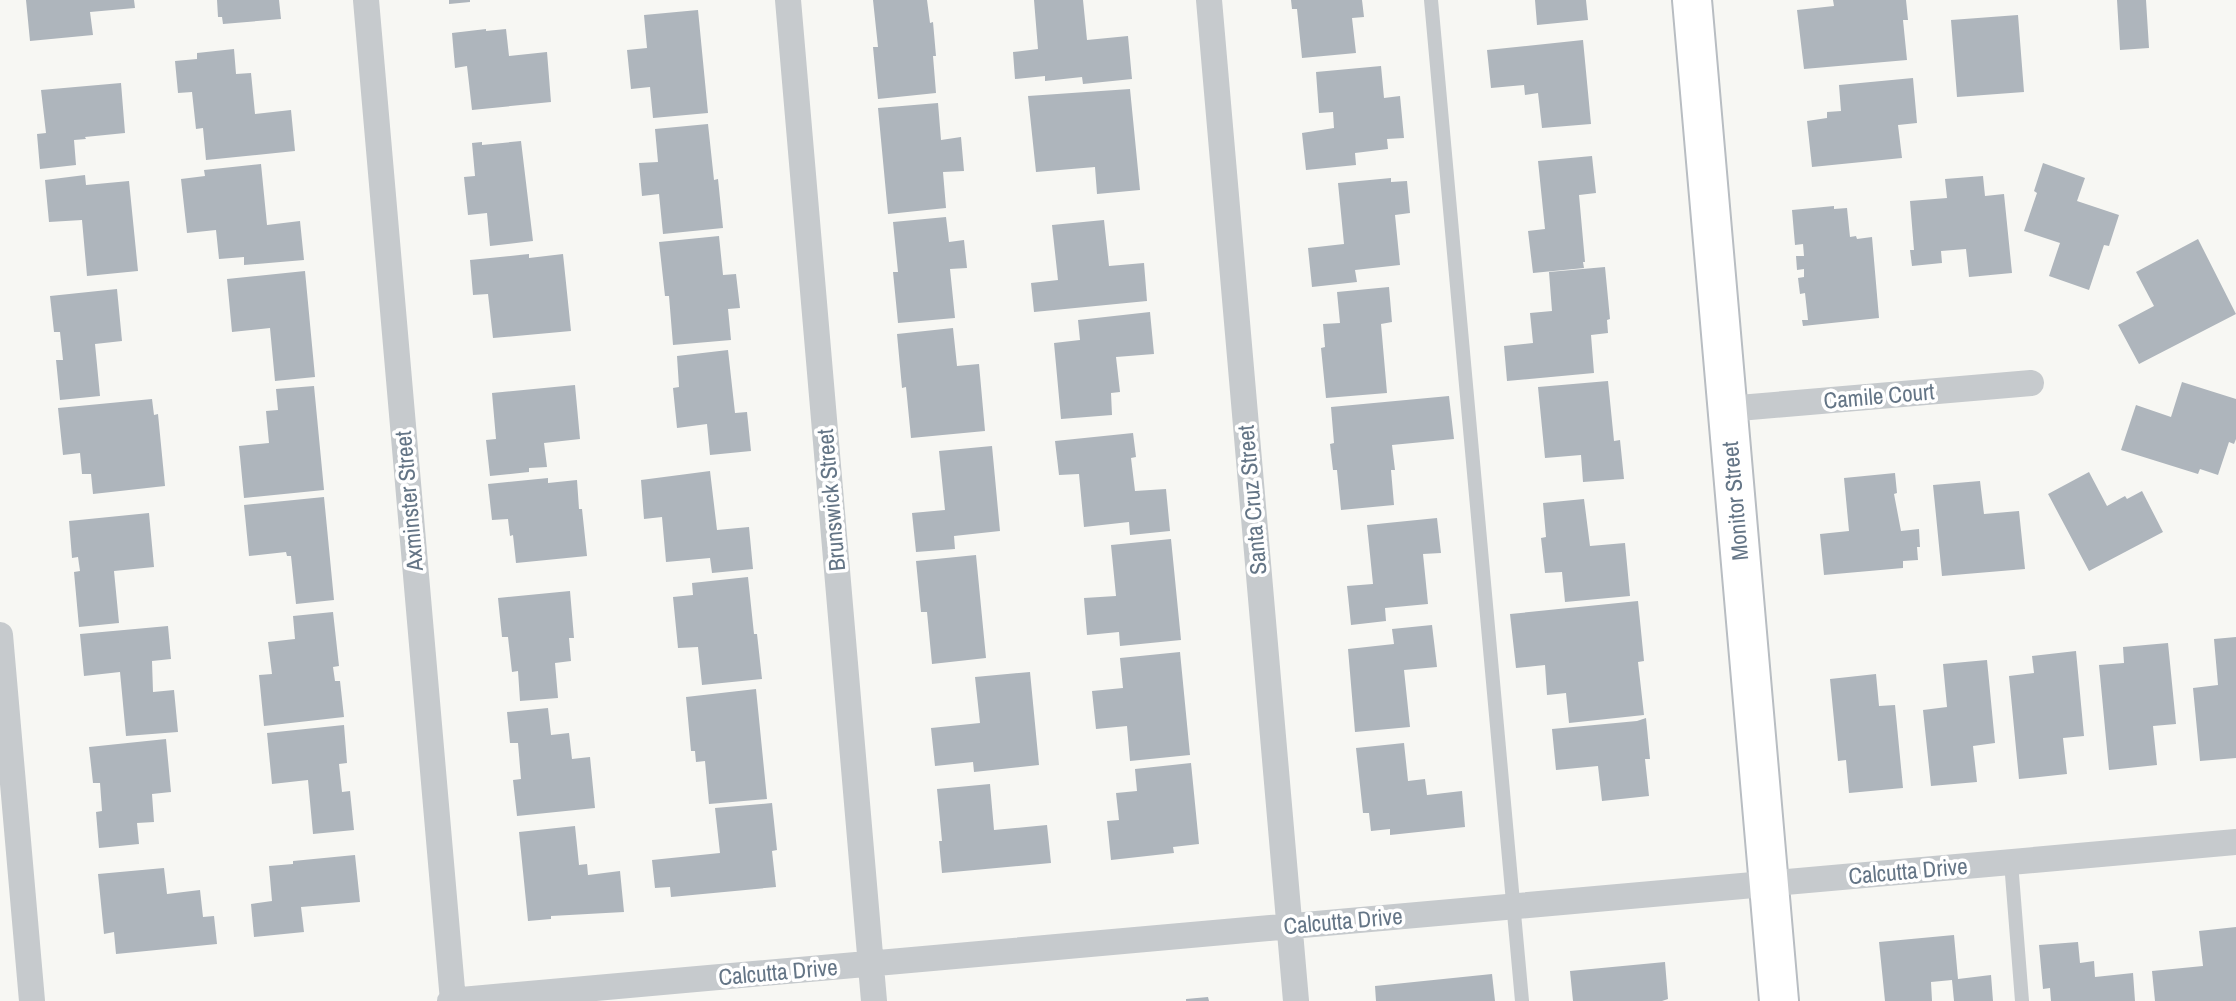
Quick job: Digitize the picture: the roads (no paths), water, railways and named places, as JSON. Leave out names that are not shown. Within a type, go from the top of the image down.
[{"type":"street","name":"Axminster Street","points":[[366,0],[452,1001]]},
{"type":"street","name":"Brunswick Street","points":[[788,0],[874,1001]]},
{"type":"street","name":"Santa Cruz Street","points":[[1209,0],[1296,1001]]},
{"type":"street","name":"Monitor Street","points":[[1692,0],[1779,1001]]},
{"type":"street","name":"Camile Court","points":[[1727,409],[2031,383]]},
{"type":"street","points":[[0,635],[32,1001]]},
{"type":"street","name":"Calcutta Drive","points":[[452,1001],[2236,842]]},
{"type":"lane","points":[[1431,0],[1522,1001]]},
{"type":"lane","points":[[2011,862],[2022,1001]]}]
